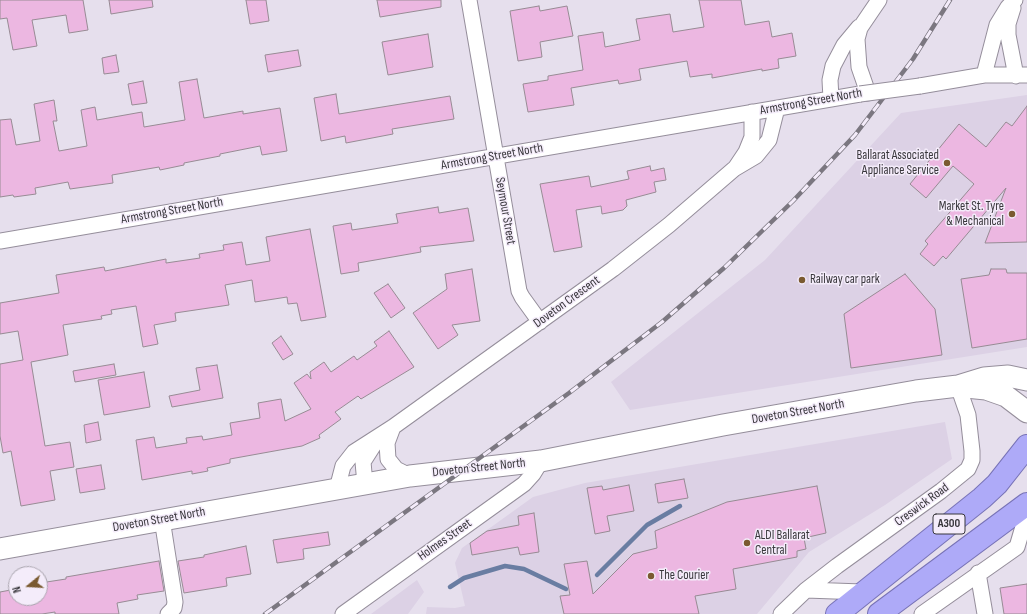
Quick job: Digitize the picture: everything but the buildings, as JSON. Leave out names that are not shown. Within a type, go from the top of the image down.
[{"type":"highway","name":"A300","points":[[837,614],[862,592],[998,484],[1027,446]]},
{"type":"highway","name":"A300","points":[[879,614],[1027,504]]},
{"type":"main road","name":"Doveton Street North","points":[[0,550],[162,519],[410,476],[541,461],[723,425],[916,391],[958,386],[984,378],[1008,376],[1027,380]]},
{"type":"main road","name":"Doveton Street North","points":[[958,386],[986,390],[1006,396],[1027,412]]},
{"type":"street","name":"Seymour Street","points":[[469,0],[519,291],[522,298],[540,322]]},
{"type":"street","points":[[831,99],[830,80],[838,56],[844,45],[879,0]]},
{"type":"street","points":[[1016,0],[1008,24],[1008,36],[1020,59],[1022,75]]},
{"type":"street","points":[[984,75],[997,25],[1008,7],[1016,0]]},
{"type":"street","points":[[863,22],[858,32],[856,47],[865,92]]},
{"type":"street","name":"Armstrong Street North","points":[[984,75],[1020,59]]},
{"type":"street","name":"Armstrong Street North","points":[[0,240],[865,92],[920,86],[984,75],[1022,75]]},
{"type":"street","name":"Doveton Crescent","points":[[338,489],[342,470],[350,455],[360,447],[388,431],[540,322],[663,230],[734,169],[753,158],[766,145],[777,108]]},
{"type":"street","name":"Doveton Crescent","points":[[734,169],[746,152],[752,137],[752,112]]},
{"type":"street","name":"Creswick Road","points":[[781,614],[806,590],[941,491],[968,469],[972,460],[972,451],[968,415],[958,386]]},
{"type":"street","points":[[388,431],[388,459],[396,469],[410,476]]},
{"type":"street","name":"Doveton Crescent","points":[[365,484],[363,462],[373,445],[388,431]]},
{"type":"street","name":"Holmes Street","points":[[343,614],[524,484],[533,474],[541,461]]},
{"type":"street","points":[[922,614],[978,573],[1017,547],[1027,513]]},
{"type":"street","points":[[162,519],[175,602],[174,608],[168,614]]},
{"type":"street","points":[[978,573],[984,614]]},
{"type":"street","points":[[806,590],[862,592]]},
{"type":"shaded area","points":[[1027,95],[1027,347],[630,410],[611,382],[765,260],[901,113]]},
{"type":"shaded area","points":[[945,422],[952,459],[885,505],[809,552],[757,614],[426,614],[427,607],[455,608],[465,606],[455,563],[462,548],[533,497],[585,483]]},
{"type":"shaded area","points":[[417,580],[424,592],[408,614],[371,614]]},
{"type":"waterway","points":[[597,575],[647,525],[680,506]]},
{"type":"waterway","points":[[450,587],[464,578],[505,566],[524,569],[566,589]]},
{"type":"railway","points":[[265,614],[569,393],[662,322],[724,268],[793,201],[855,135],[913,59],[950,0]]},
{"type":"place","name":"Ballarat Associated Appliance Service","points":[[947,163]]},
{"type":"place","name":"Market St. Tyre & Mechanical","points":[[1012,214]]},
{"type":"place","name":"Railway car park","points":[[802,280]]},
{"type":"place","name":"ALDI Ballarat Central","points":[[747,543]]},
{"type":"place","name":"The Courier","points":[[651,576]]}]
